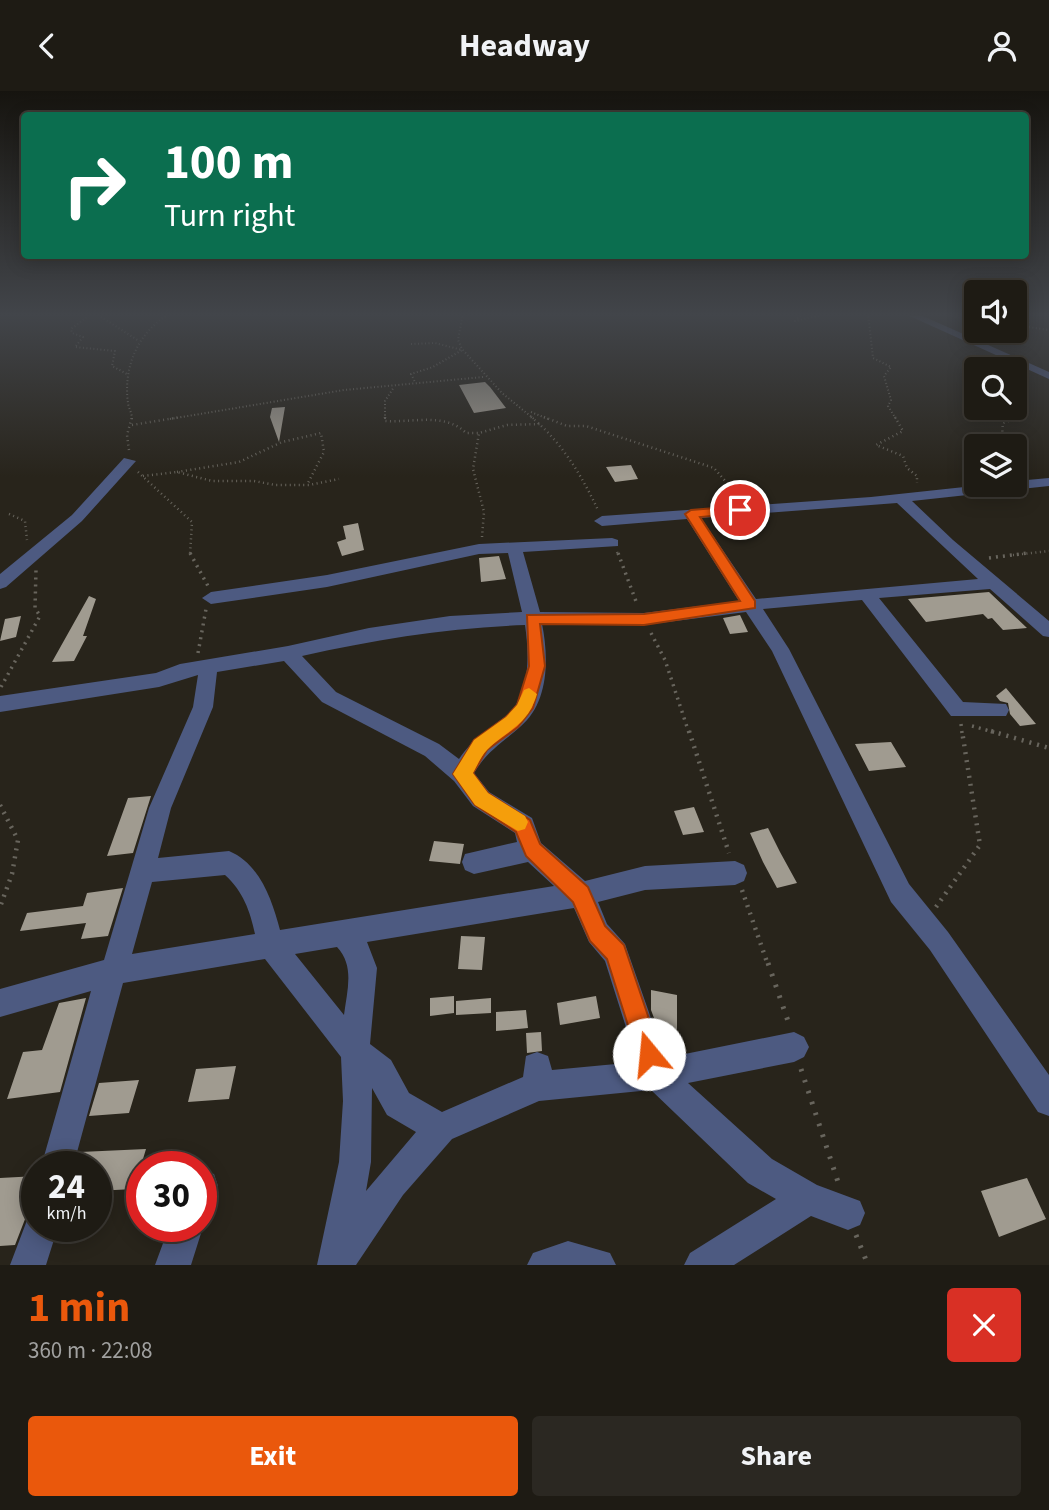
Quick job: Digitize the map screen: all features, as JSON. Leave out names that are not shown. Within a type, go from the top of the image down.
[{"type":"street","points":[[1031,368],[1049,376]]},
{"type":"street","points":[[0,583],[77,518],[129,461]]},
{"type":"street","points":[[602,521],[901,498],[1049,482]]},
{"type":"street","points":[[901,498],[979,571],[1049,631]]},
{"type":"street","points":[[691,514],[780,649],[900,893],[925,923],[1049,1101]]},
{"type":"street","points":[[211,598],[327,581],[492,549],[612,543]]},
{"type":"street","points":[[462,774],[480,745],[512,722],[525,708],[537,666],[532,618],[514,547]]},
{"type":"street","points":[[0,704],[159,680],[180,671],[208,669],[369,635],[450,622],[532,618],[644,619],[750,605],[994,583]]},
{"type":"street","points":[[867,595],[958,711],[999,710]]},
{"type":"street","points":[[288,653],[329,697],[432,750],[462,774],[481,799],[524,826],[533,850],[581,894],[598,933],[616,953],[656,1075],[760,1171],[808,1198],[848,1213]]},
{"type":"street","points":[[61,1151],[103,996],[114,971],[168,785],[193,735],[203,707],[208,669]]},
{"type":"street","points":[[474,862],[533,850]]},
{"type":"street","points":[[141,871],[229,863],[246,877],[263,913],[271,945],[355,1052],[369,1058],[381,1069],[396,1104],[441,1128]]},
{"type":"street","points":[[0,1003],[114,971],[581,894],[645,878],[735,873]]},
{"type":"street","points":[[335,1265],[355,1162],[358,1101],[355,1052],[363,968],[356,948],[341,933]]},
{"type":"street","points":[[335,1265],[391,1183],[441,1128],[538,1077],[656,1075],[794,1047]]},
{"type":"street","points":[[702,1265],[808,1198]]},
{"type":"street","points":[[173,1265],[181,1242]]},
{"type":"street","points":[[545,1265],[568,1258],[597,1265]]},
{"type":"path","points":[[115,368],[127,374]]},
{"type":"path","points":[[132,368],[127,374],[132,425],[127,435],[129,461],[192,523],[190,557],[207,582],[211,598],[197,655],[208,669]]},
{"type":"path","points":[[415,382],[411,374],[414,371],[429,368]]},
{"type":"path","points":[[477,368],[508,399],[541,424],[583,477],[602,521]]},
{"type":"path","points":[[890,368],[884,376],[891,400],[888,406],[903,431],[876,445],[903,456],[907,468],[917,476],[919,496]]},
{"type":"path","points":[[132,425],[344,390],[484,376]]},
{"type":"path","points":[[394,387],[385,401],[385,421],[401,424],[438,420],[463,429],[466,433],[479,433],[508,425],[541,424]]},
{"type":"path","points":[[528,412],[568,426],[586,426],[714,468],[750,509]]},
{"type":"path","points":[[1002,434],[1003,423],[1011,420]]},
{"type":"path","points":[[143,476],[239,463],[282,442],[321,433],[324,452],[307,485]]},
{"type":"path","points":[[479,433],[473,469],[485,512],[481,538],[492,549]]},
{"type":"path","points":[[177,472],[212,481],[307,485],[339,479]]},
{"type":"path","points":[[0,689],[40,616],[34,608],[37,573],[34,556],[28,549],[25,521],[9,514]]},
{"type":"path","points":[[612,543],[644,619],[665,660],[735,873],[787,1016],[794,1047],[848,1213],[868,1265]]},
{"type":"path","points":[[979,571],[982,558],[1049,551]]},
{"type":"path","points":[[925,923],[980,845],[961,723],[1049,748]]},
{"type":"path","points":[[0,805],[18,840],[12,874],[0,907]]},
{"type":"building","points":[[485,382],[506,408],[474,413],[459,385]]},
{"type":"building","points":[[285,407],[279,442],[270,417],[272,408]]},
{"type":"building","points":[[631,465],[638,479],[615,482],[606,467]]},
{"type":"building","points":[[358,523],[364,550],[342,556],[337,542],[346,539],[343,526]]},
{"type":"building","points":[[499,556],[506,579],[481,582],[479,558]]},
{"type":"building","points":[[989,592],[1027,628],[1003,630],[992,618],[988,619],[983,614],[926,622],[908,599]]},
{"type":"building","points":[[89,596],[96,599],[83,636],[87,636],[74,661],[52,662]]},
{"type":"building","points":[[740,615],[748,632],[730,634],[723,618]]},
{"type":"building","points":[[21,616],[16,637],[0,641],[5,619]]},
{"type":"building","points":[[1006,688],[1036,724],[1020,726],[1010,714],[1008,703],[1000,701],[996,696]]},
{"type":"building","points":[[891,742],[906,767],[869,771],[855,744]]},
{"type":"building","points":[[151,796],[133,853],[107,856],[128,798]]},
{"type":"building","points":[[694,807],[704,832],[683,835],[674,811]]},
{"type":"building","points":[[768,828],[797,883],[777,888],[763,862],[750,833]]},
{"type":"building","points":[[434,841],[464,844],[460,864],[429,861]]},
{"type":"building","points":[[123,888],[108,936],[81,939],[86,923],[20,931],[27,913],[83,906],[87,893]]},
{"type":"building","points":[[461,936],[485,937],[482,970],[458,969]]},
{"type":"building","points":[[651,990],[677,995],[677,1030],[657,1026],[651,1010]]},
{"type":"building","points":[[454,996],[454,1013],[430,1016],[430,998]]},
{"type":"building","points":[[596,996],[600,1018],[560,1025],[557,1003]]},
{"type":"building","points":[[86,998],[60,1092],[7,1099],[23,1052],[42,1050],[59,1003]]},
{"type":"building","points":[[491,998],[491,1013],[456,1015],[456,1001]]},
{"type":"building","points":[[526,1010],[528,1028],[496,1031],[496,1012]]},
{"type":"building","points":[[541,1032],[542,1051],[527,1053],[526,1033]]},
{"type":"building","points":[[236,1066],[229,1099],[188,1102],[196,1069]]},
{"type":"building","points":[[139,1080],[129,1113],[89,1116],[99,1083]]},
{"type":"building","points":[[146,1149],[126,1151],[126,1189],[112,1190],[112,1151],[102,1151]]},
{"type":"building","points":[[21,1177],[21,1230],[15,1245],[0,1246],[0,1178]]},
{"type":"building","points":[[1027,1178],[1046,1219],[999,1237],[981,1191]]},
{"type":"slow traffic","points":[[518,822],[481,799],[462,774],[480,745],[495,736],[525,708],[529,694]]},
{"type":"route","points":[[649,1054],[616,953],[598,933],[581,894],[533,850],[524,826],[481,799],[462,774],[480,745],[495,736],[525,708],[537,666],[532,618],[644,619],[750,605],[691,514],[740,510]]}]
